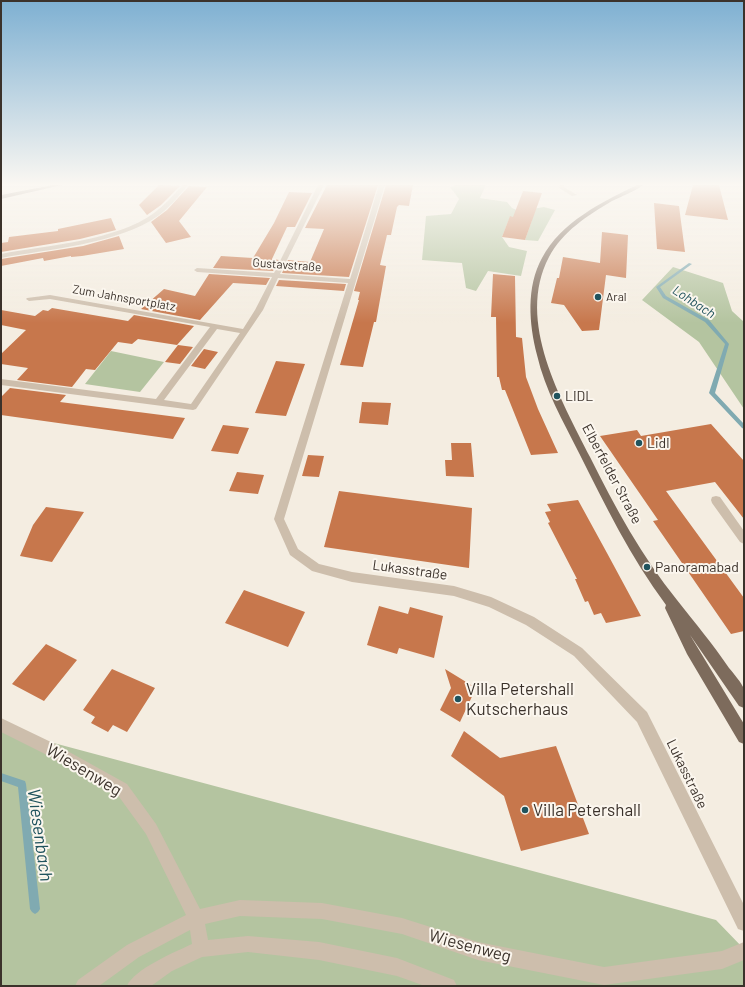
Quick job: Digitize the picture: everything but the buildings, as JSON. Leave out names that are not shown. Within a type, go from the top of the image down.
[{"type":"main road","name":"Elberfelder Straße","points":[[565,231],[554,244],[538,273],[536,288],[538,342],[546,370],[568,424],[633,544],[662,590],[706,647],[744,701]]},
{"type":"main road","name":"Elberfelder Straße","points":[[662,590],[691,650],[744,737]]},
{"type":"street","points":[[1,256],[88,240],[119,231]]},
{"type":"street","points":[[1,382],[193,407],[243,331],[259,310],[297,231]]},
{"type":"street","name":"Lukasstraße","points":[[368,231],[279,519],[294,552],[316,568],[345,576],[454,591],[491,602],[530,621],[578,652],[642,717],[744,923]]},
{"type":"street","name":"Gustavstraße","points":[[197,270],[352,281]]},
{"type":"street","name":"Zum Jahnsportplatz","points":[[29,299],[50,297],[243,331]]},
{"type":"street","points":[[158,402],[216,326]]},
{"type":"street","points":[[716,500],[744,540]]},
{"type":"street","name":"Wiesenweg","points":[[1,725],[48,748],[122,789],[152,829],[196,918],[201,949]]},
{"type":"street","name":"Wiesenweg","points":[[84,986],[133,951],[196,918],[240,908],[322,911],[402,926],[478,951],[604,976],[722,960],[744,951]]},
{"type":"street","points":[[136,986],[166,966],[201,949],[248,944],[319,951],[397,967],[448,986]]},
{"type":"green space","points":[[425,231],[504,231],[502,237],[509,247],[527,251],[521,276],[488,271],[476,291],[466,288],[462,263],[422,260]]},
{"type":"green space","points":[[528,231],[543,231],[538,241],[525,240]]},
{"type":"green space","points":[[673,267],[723,283],[732,311],[744,322],[744,409],[699,342],[642,300]]},
{"type":"green space","points":[[111,351],[164,362],[140,392],[85,384]]},
{"type":"green space","points":[[1,726],[20,734],[716,920],[744,949],[744,986],[1,986]]},
{"type":"waterway","name":"Lohbach","points":[[690,264],[658,287],[664,297],[707,321],[727,344],[712,393],[744,427]]},
{"type":"waterway","name":"Wiesenbach","points":[[1,777],[22,784],[35,909]]},
{"type":"place","name":"Aral","points":[[598,297]]},
{"type":"place","name":"LIDL","points":[[557,396]]},
{"type":"place","name":"Lidl","points":[[639,443]]},
{"type":"place","name":"Panoramabad","points":[[647,567]]},
{"type":"place","name":"Villa Petershall Kutscherhaus","points":[[458,699]]},
{"type":"place","name":"Villa Petershall","points":[[525,810]]}]
